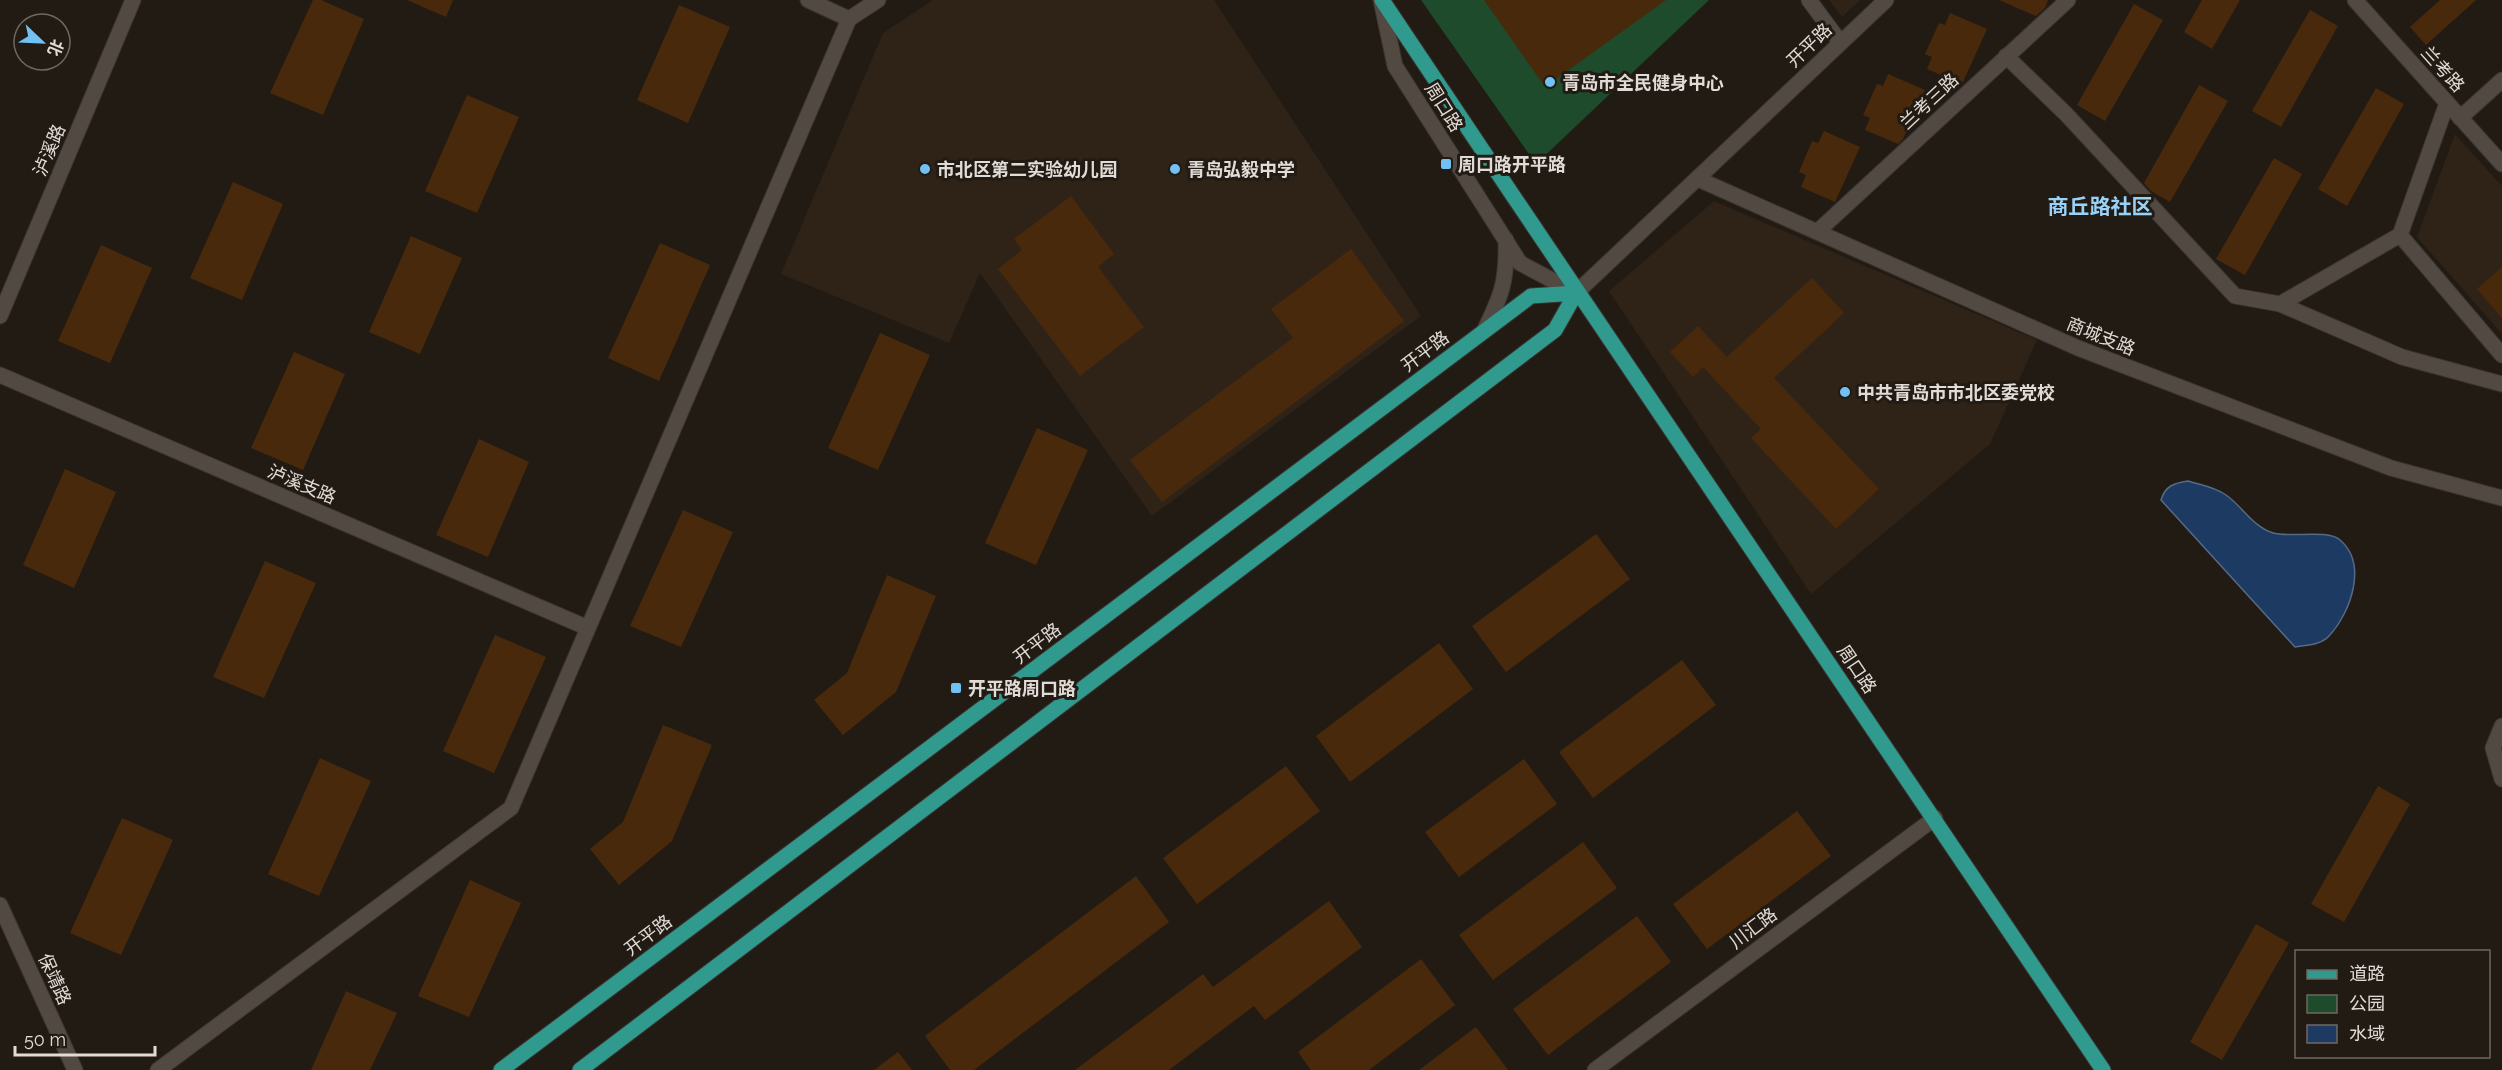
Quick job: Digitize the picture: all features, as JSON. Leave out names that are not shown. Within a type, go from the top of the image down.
[{"type":"main road","name":"周口路","points":[[1381,0],[1576,293],[1935,818],[2103,1070]]},
{"type":"main road","name":"开平路","points":[[501,1070],[1531,296],[1576,293]]},
{"type":"main road","name":"开平路","points":[[580,1070],[1555,330],[1576,293]]},
{"type":"street","name":"泸溪路","points":[[0,316],[133,0]]},
{"type":"street","points":[[808,0],[849,19]]},
{"type":"street","points":[[158,1070],[511,807],[849,19],[878,0]]},
{"type":"street","name":"周口路","points":[[1381,0],[1395,66],[1520,263],[1576,293]]},
{"type":"street","points":[[1809,0],[1840,42]]},
{"type":"street","name":"开平路","points":[[1576,293],[1886,0]]},
{"type":"street","name":"兰考三路","points":[[1816,232],[2068,0]]},
{"type":"street","name":"兰考路","points":[[2355,0],[2502,164]]},
{"type":"street","points":[[2006,56],[2066,114],[2235,296],[2280,304],[2402,357],[2502,384]]},
{"type":"street","points":[[2460,118],[2502,80]]},
{"type":"street","points":[[2280,304],[2400,236],[2447,103]]},
{"type":"street","name":"商城支路","points":[[1698,179],[2078,348],[2391,468],[2502,498]]},
{"type":"street","points":[[2400,236],[2502,355]]},
{"type":"street","points":[[1484,331],[1502,295],[1507,271],[1506,240]]},
{"type":"street","name":"泸溪支路","points":[[0,375],[588,628]]},
{"type":"street","points":[[2502,726],[2493,748],[2502,779]]},
{"type":"street","name":"川汇路","points":[[1595,1070],[1935,818]]},
{"type":"street","name":"保靖路","points":[[0,904],[75,1070]]},
{"type":"shaded area","name":"青岛弘毅中学","points":[[933,0],[1214,0],[1421,316],[1152,516],[980,273],[949,343],[781,274],[883,33]]},
{"type":"shaded area","points":[[1829,0],[1860,0],[1842,17]]},
{"type":"shaded area","points":[[2455,134],[2502,186],[2502,334],[2417,237]]},
{"type":"shaded area","name":"中共青岛市市北区委党校","points":[[1714,201],[2037,340],[1990,444],[1811,594],[1609,291]]},
{"type":"green space","name":"青岛市全民健身中心","points":[[1421,0],[1709,0],[1536,164]]},
{"type":"water","points":[[2188,481],[2222,492],[2259,526],[2273,533],[2318,534],[2340,540],[2348,550],[2355,575],[2350,601],[2337,626],[2326,639],[2314,644],[2295,647],[2161,500],[2165,491],[2171,486]]},
{"type":"building","points":[[313,0],[321,0],[364,19],[323,115],[270,93]]},
{"type":"building","points":[[407,0],[453,0],[446,17]]},
{"type":"building","points":[[1484,0],[1666,0],[1545,87]]},
{"type":"building","points":[[1999,0],[2048,0],[2045,8],[2036,16]]},
{"type":"building","points":[[2202,0],[2240,0],[2212,49],[2184,32]]},
{"type":"building","points":[[2440,0],[2476,0],[2426,45],[2410,27]]},
{"type":"building","points":[[2134,4],[2163,20],[2105,121],[2077,105]]},
{"type":"building","points":[[679,5],[730,27],[688,123],[637,100]]},
{"type":"building","points":[[2310,10],[2338,26],[2281,127],[2252,111]]},
{"type":"building","points":[[1950,13],[1987,29],[1962,84],[1927,69],[1932,57],[1925,54],[1939,23],[1945,25]]},
{"type":"building","points":[[1888,74],[1925,90],[1903,139],[1898,144],[1865,130],[1870,118],[1863,115],[1877,84],[1883,86]]},
{"type":"building","points":[[2199,85],[2228,101],[2170,202],[2151,191],[2144,183]]},
{"type":"building","points":[[2376,88],[2404,104],[2347,206],[2318,189]]},
{"type":"building","points":[[467,95],[519,117],[477,213],[425,191]]},
{"type":"building","points":[[1824,131],[1860,147],[1835,202],[1801,187],[1806,175],[1799,172],[1812,141],[1818,143]]},
{"type":"building","points":[[2274,158],[2302,174],[2245,275],[2216,259]]},
{"type":"building","points":[[233,182],[283,204],[242,300],[190,278]]},
{"type":"building","points":[[1071,196],[1114,254],[1098,267],[1144,327],[1080,376],[998,269],[1022,250],[1014,239]]},
{"type":"building","points":[[411,236],[462,258],[420,354],[369,332]]},
{"type":"building","points":[[660,243],[710,265],[659,381],[608,358]]},
{"type":"building","points":[[101,245],[152,268],[110,363],[58,341]]},
{"type":"building","points":[[1351,249],[1404,321],[1162,502],[1130,460],[1293,338],[1271,309]]},
{"type":"building","points":[[2502,267],[2502,318],[2477,289]]},
{"type":"building","points":[[1812,278],[1844,313],[1774,378],[1879,489],[1836,529],[1751,438],[1761,429],[1703,367],[1693,377],[1670,352],[1698,326],[1727,357]]},
{"type":"building","points":[[880,333],[930,355],[878,470],[828,448]]},
{"type":"building","points":[[294,352],[345,374],[303,470],[251,448]]},
{"type":"building","points":[[1037,428],[1088,450],[1036,565],[985,543]]},
{"type":"building","points":[[479,439],[529,462],[488,557],[436,535]]},
{"type":"building","points":[[65,469],[116,492],[74,588],[23,565]]},
{"type":"building","points":[[683,510],[733,532],[681,647],[630,626]]},
{"type":"building","points":[[1596,534],[1630,579],[1506,672],[1472,626]]},
{"type":"building","points":[[265,561],[316,583],[264,698],[213,677]]},
{"type":"building","points":[[887,575],[936,596],[896,692],[843,735],[814,700],[847,673]]},
{"type":"building","points":[[495,635],[546,657],[494,773],[443,751]]},
{"type":"building","points":[[1439,643],[1473,689],[1350,782],[1316,736]]},
{"type":"building","points":[[1682,660],[1716,705],[1593,798],[1559,752]]},
{"type":"building","points":[[663,725],[712,745],[672,841],[619,885],[590,849],[623,822]]},
{"type":"building","points":[[320,758],[371,781],[319,896],[268,874]]},
{"type":"building","points":[[1524,759],[1557,804],[1459,877],[1425,832]]},
{"type":"building","points":[[1286,766],[1320,811],[1197,904],[1163,858]]},
{"type":"building","points":[[2378,786],[2410,804],[2344,922],[2311,904]]},
{"type":"building","points":[[1797,811],[1831,856],[1707,949],[1673,904]]},
{"type":"building","points":[[122,818],[173,840],[121,955],[70,933]]},
{"type":"building","points":[[1583,842],[1617,888],[1493,980],[1459,935]]},
{"type":"building","points":[[1136,876],[1169,922],[974,1070],[950,1070],[925,1036]]},
{"type":"building","points":[[470,880],[521,903],[469,1017],[418,996]]},
{"type":"building","points":[[1329,901],[1362,947],[1265,1020],[1254,1006],[1169,1070],[1075,1070],[1203,974],[1213,987]]},
{"type":"building","points":[[1637,916],[1671,962],[1548,1055],[1513,1009]]},
{"type":"building","points":[[2256,924],[2289,943],[2222,1060],[2190,1042]]},
{"type":"building","points":[[1421,959],[1455,1005],[1369,1070],[1311,1070],[1298,1052]]},
{"type":"building","points":[[346,991],[397,1013],[370,1070],[311,1070]]},
{"type":"building","points":[[1476,1027],[1508,1070],[1419,1070]]},
{"type":"building","points":[[898,1052],[912,1070],[874,1070]]},
{"type":"place","name":"青岛市全民健身中心","points":[[1550,82]]},
{"type":"place","name":"周口路开平路","points":[[1446,164]]},
{"type":"place","name":"市北区第二实验幼儿园","points":[[925,169]]},
{"type":"place","name":"青岛弘毅中学","points":[[1175,169]]},
{"type":"place","name":"中共青岛市市北区委党校","points":[[1845,392]]},
{"type":"place","name":"开平路周口路","points":[[956,688]]},
{"type":"district","name":"商丘路社区","points":[[2100,206]]}]
